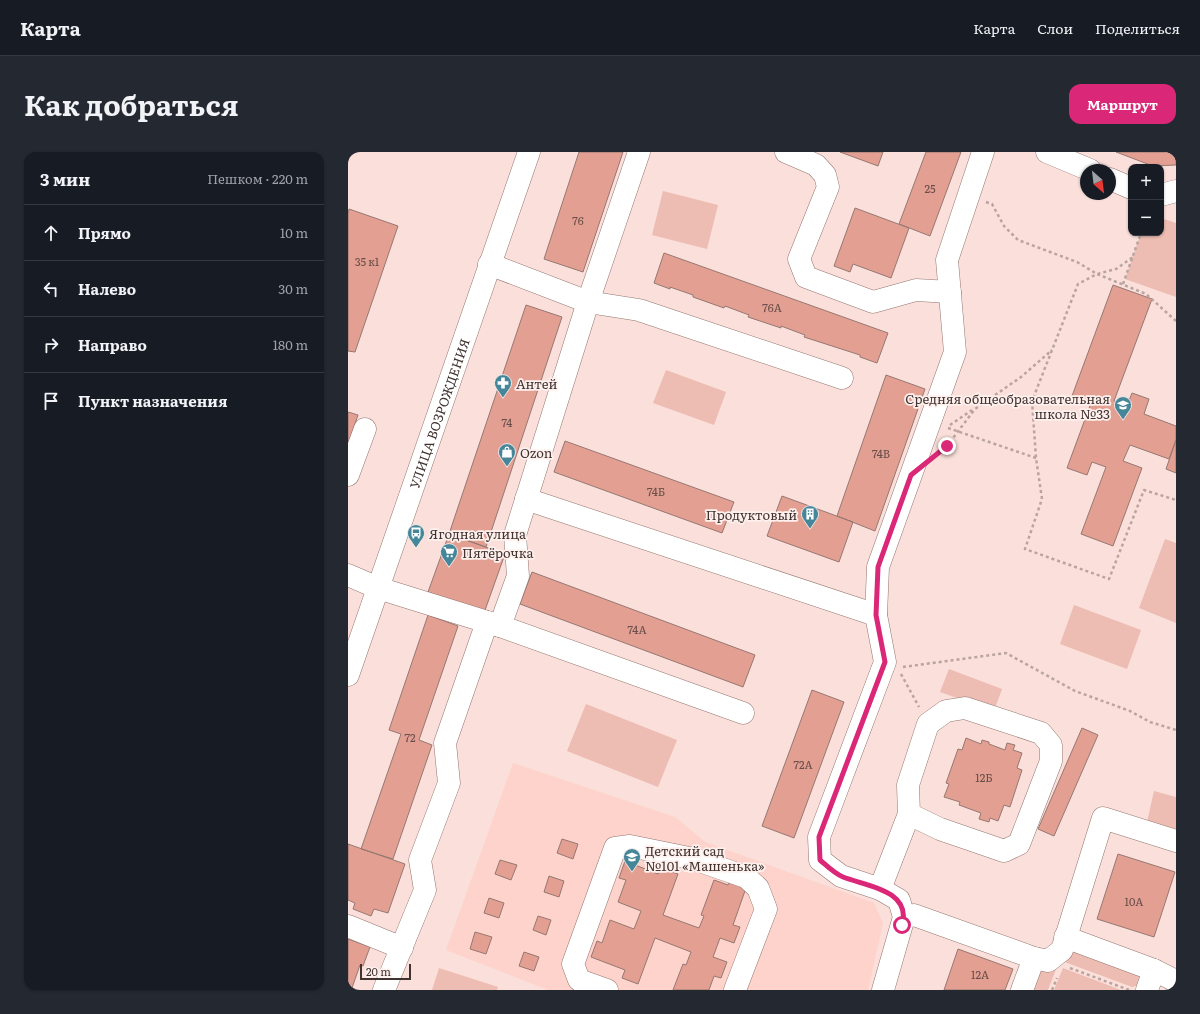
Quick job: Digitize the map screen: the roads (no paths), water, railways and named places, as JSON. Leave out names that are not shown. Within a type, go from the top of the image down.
[{"type":"street","name":"УЛИЦА ВОЗРОЖДЕНИЯ","points":[[348,675],[529,152]]},
{"type":"street","points":[[384,990],[425,890],[420,860],[449,783],[445,743],[493,624],[518,576],[514,535],[588,302],[640,152]]},
{"type":"street","points":[[786,152],[816,165],[825,175],[828,187],[799,259],[806,277],[873,302],[916,290],[950,292]]},
{"type":"street","points":[[883,990],[904,917],[898,900],[880,889],[842,876],[820,860],[819,837],[885,662],[876,615],[878,567],[955,352],[947,260],[984,152]]},
{"type":"street","points":[[1047,152],[1080,166]]},
{"type":"street","points":[[1116,182],[1128,187]]},
{"type":"street","points":[[1164,194],[1176,191]]},
{"type":"street","points":[[489,264],[588,302],[639,310],[842,378]]},
{"type":"street","points":[[348,475],[365,429]]},
{"type":"street","points":[[526,500],[876,615]]},
{"type":"street","points":[[348,575],[378,588],[493,624],[743,713]]},
{"type":"street","points":[[880,889],[909,814],[908,785],[928,724],[946,711],[965,708],[1041,733],[1051,745],[1051,761],[1019,844],[1004,851],[940,829],[909,814]]},
{"type":"street","points":[[904,917],[914,915],[1034,958],[1048,961],[1062,950],[1103,818],[1176,841]]},
{"type":"street","points":[[607,990],[579,980],[572,964],[616,848],[630,846],[694,859],[746,877],[758,888],[766,909],[735,990]]},
{"type":"street","points":[[348,926],[402,948]]},
{"type":"street","points":[[1065,937],[1150,980],[1176,981]]},
{"type":"street","points":[[1022,990],[1034,958]]},
{"type":"place","name":"Антей","points":[[503,398]]},
{"type":"place","name":"Средняя общеобразовательная школа №33","points":[[1123,420]]},
{"type":"place","name":"Ozon","points":[[507,467]]},
{"type":"place","name":"Продуктовый","points":[[810,529]]},
{"type":"place","name":"Ягодная улица","points":[[416,548]]},
{"type":"place","name":"Пятёрочка","points":[[449,567]]},
{"type":"place","name":"Детский сад №101 «Машенька»","points":[[632,872]]}]
